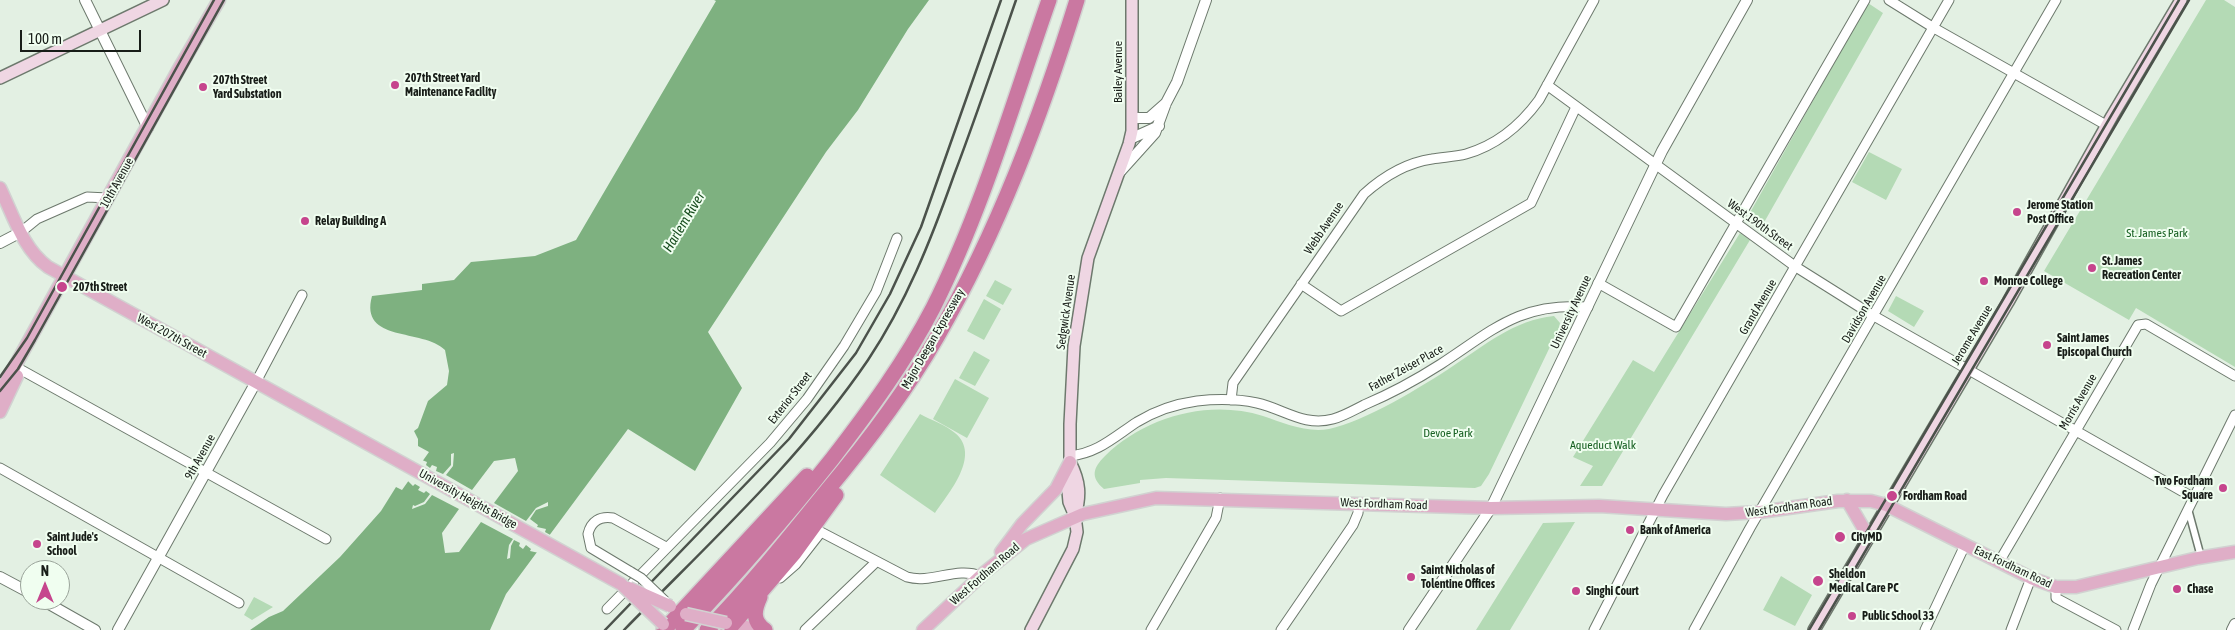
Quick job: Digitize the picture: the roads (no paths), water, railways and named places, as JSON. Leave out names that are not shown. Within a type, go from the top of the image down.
[{"type":"highway","name":"Major Deegan Expressway","points":[[671,628],[764,542],[865,415],[907,354],[932,309],[957,256],[1050,0]]},
{"type":"highway","name":"Major Deegan Expressway","points":[[707,630],[797,528],[888,412],[936,338],[990,234],[1035,125],[1077,0]]},
{"type":"highway","points":[[729,626],[765,588],[794,553],[838,492],[888,412]]},
{"type":"highway","points":[[671,628],[679,610],[865,415]]},
{"type":"highway","points":[[765,588],[757,603],[754,614],[757,623],[765,630]]},
{"type":"main road","points":[[0,78],[163,0]]},
{"type":"main road","name":"10th Avenue","points":[[0,393],[219,0]]},
{"type":"main road","name":"Bailey Avenue","points":[[1130,142],[1132,118],[1132,0]]},
{"type":"main road","name":"Jerome Avenue","points":[[1814,630],[2181,0]]},
{"type":"main road","name":"Sedgwick Avenue","points":[[1031,630],[1075,545],[1077,536],[1075,516],[1081,498],[1078,477],[1070,459],[1074,354],[1088,258],[1130,142]]},
{"type":"main road","name":"West 207th Street","points":[[0,188],[21,232],[38,259],[64,276],[378,450]]},
{"type":"main road","name":"10th Avenue","points":[[0,412],[17,380],[16,367]]},
{"type":"main road","name":"University Heights Bridge","points":[[378,450],[621,584]]},
{"type":"main road","points":[[983,574],[1022,524],[1056,489],[1070,459]]},
{"type":"main road","name":"West Fordham Road","points":[[923,630],[983,574],[1026,539],[1075,516],[1156,498],[1220,498],[1491,508],[1599,506],[1719,514],[1760,512],[1847,500],[1871,501],[1886,505]]},
{"type":"main road","points":[[1847,500],[1868,536]]},
{"type":"main road","name":"East Fordham Road","points":[[1886,505],[2031,578],[2056,587],[2083,585],[2201,557],[2235,552]]},
{"type":"main road","points":[[621,584],[679,610],[729,626],[760,630]]},
{"type":"main road","points":[[621,584],[671,628]]},
{"type":"street","points":[[85,0],[148,128]]},
{"type":"street","name":"Sedgwick Avenue","points":[[1119,173],[1159,126],[1206,0]]},
{"type":"street","name":"Webb Avenue","points":[[1231,400],[1233,383],[1354,206],[1376,184],[1411,164],[1465,155],[1495,142],[1519,124],[1530,113],[1547,85],[1594,0]]},
{"type":"street","name":"University Avenue","points":[[1409,630],[1491,508],[1655,164],[1747,0]]},
{"type":"street","points":[[1598,284],[1676,327],[1865,0]]},
{"type":"street","points":[[1889,0],[1934,28],[2106,126]]},
{"type":"street","name":"Grand Avenue","points":[[1594,630],[1656,510],[1950,0]]},
{"type":"street","name":"Davidson Avenue","points":[[1694,630],[1760,512],[2056,0]]},
{"type":"street","name":"West 190th Street","points":[[1547,85],[1736,224],[1796,266],[1874,316],[2194,498]]},
{"type":"street","name":"Sedgwick Avenue","points":[[1132,118],[1149,118],[1166,103]]},
{"type":"street","points":[[1301,284],[1342,312],[1531,204],[1576,106]]},
{"type":"street","points":[[1130,142],[1159,126]]},
{"type":"street","points":[[0,243],[21,232],[37,219],[87,197],[108,198]]},
{"type":"street","name":"Exterior Street","points":[[607,609],[775,438],[807,399],[844,346],[876,292],[897,238]]},
{"type":"street","name":"9th Avenue","points":[[118,630],[256,382],[302,295]]},
{"type":"street","name":"Father Zeiser Place","points":[[1231,400],[1258,403],[1306,421],[1332,420],[1412,382],[1485,333],[1512,318],[1558,307],[1588,308]]},
{"type":"street","name":"Morris Avenue","points":[[1998,562],[2137,326],[2141,323],[2235,376]]},
{"type":"street","points":[[16,367],[326,539]]},
{"type":"street","points":[[1070,459],[1092,452],[1138,421],[1172,405],[1199,401],[1231,400]]},
{"type":"street","points":[[2132,630],[2160,566],[2235,415]]},
{"type":"street","points":[[0,468],[159,556],[239,603]]},
{"type":"street","points":[[1151,630],[1216,518],[1220,498]]},
{"type":"street","points":[[1281,630],[1353,525],[1358,513],[1359,503]]},
{"type":"street","points":[[2188,509],[2201,557]]},
{"type":"street","points":[[666,547],[615,519],[607,517],[598,519],[589,530],[589,544],[596,553],[642,578],[679,610]]},
{"type":"street","points":[[765,588],[794,567],[821,532],[875,562],[913,579],[961,572],[983,574]]},
{"type":"street","points":[[1925,630],[1965,545]]},
{"type":"street","points":[[805,630],[875,562]]},
{"type":"street","points":[[620,566],[626,574],[621,584]]},
{"type":"street","points":[[0,577],[20,588]]},
{"type":"street","points":[[2011,630],[2031,578]]},
{"type":"street","points":[[2056,587],[2056,598],[2116,630]]},
{"type":"street","points":[[60,610],[95,630]]},
{"type":"street","points":[[2232,630],[2235,624]]},
{"type":"water","name":"Harlem River","points":[[714,0],[929,0],[908,29],[858,110],[826,152],[708,332],[742,388],[695,471],[628,429],[506,594],[490,630],[250,630],[269,617],[283,611],[340,557],[381,511],[396,487],[402,490],[429,452],[418,446],[418,439],[414,431],[418,428],[428,401],[447,385],[449,371],[445,350],[435,343],[384,328],[375,321],[371,311],[372,296],[422,290],[422,284],[454,280],[471,262],[535,256],[576,240],[716,1]]},
{"type":"railway","points":[[0,377],[27,338],[214,0]]},
{"type":"railway","points":[[0,391],[18,369],[35,340],[224,0]]},
{"type":"railway","points":[[605,630],[789,439],[856,353],[890,294],[921,227],[1001,0]]},
{"type":"railway","points":[[624,630],[783,467],[841,397],[882,338],[906,294],[936,223],[1016,0]]},
{"type":"railway","points":[[1809,630],[2179,0]]},
{"type":"railway","points":[[1819,630],[2189,0]]},
{"type":"place","name":"207th Street Yard Maintenance Facility","points":[[395,85]]},
{"type":"place","name":"207th Street Yard Substation","points":[[203,87]]},
{"type":"place","name":"Jerome Station Post Office","points":[[2017,212]]},
{"type":"place","name":"Relay Building A","points":[[305,221]]},
{"type":"place","name":"St. James Recreation Center","points":[[2092,268]]},
{"type":"place","name":"Monroe College","points":[[1984,281]]},
{"type":"place","name":"207th Street","points":[[62,287]]},
{"type":"place","name":"Saint James Episcopal Church","points":[[2047,345]]},
{"type":"place","name":"Two Fordham Square","points":[[2223,488]]},
{"type":"place","name":"Fordham Road","points":[[1892,496]]},
{"type":"place","name":"Bank of America","points":[[1630,530]]},
{"type":"place","name":"CityMD","points":[[1840,537]]},
{"type":"place","name":"Saint Jude's School","points":[[37,544]]},
{"type":"place","name":"Saint Nicholas of Tolentine Offices","points":[[1411,577]]},
{"type":"place","name":"Sheldon Medical Care PC","points":[[1818,581]]},
{"type":"place","name":"Chase","points":[[2177,589]]},
{"type":"place","name":"Singhi Court","points":[[1576,591]]},
{"type":"place","name":"Public School 33","points":[[1852,616]]},
{"type":"park label","name":"St. James Park","points":[[2157,233]]},
{"type":"park label","name":"Devoe Park","points":[[1448,433]]},
{"type":"park label","name":"Aqueduct Walk","points":[[1603,445]]}]
